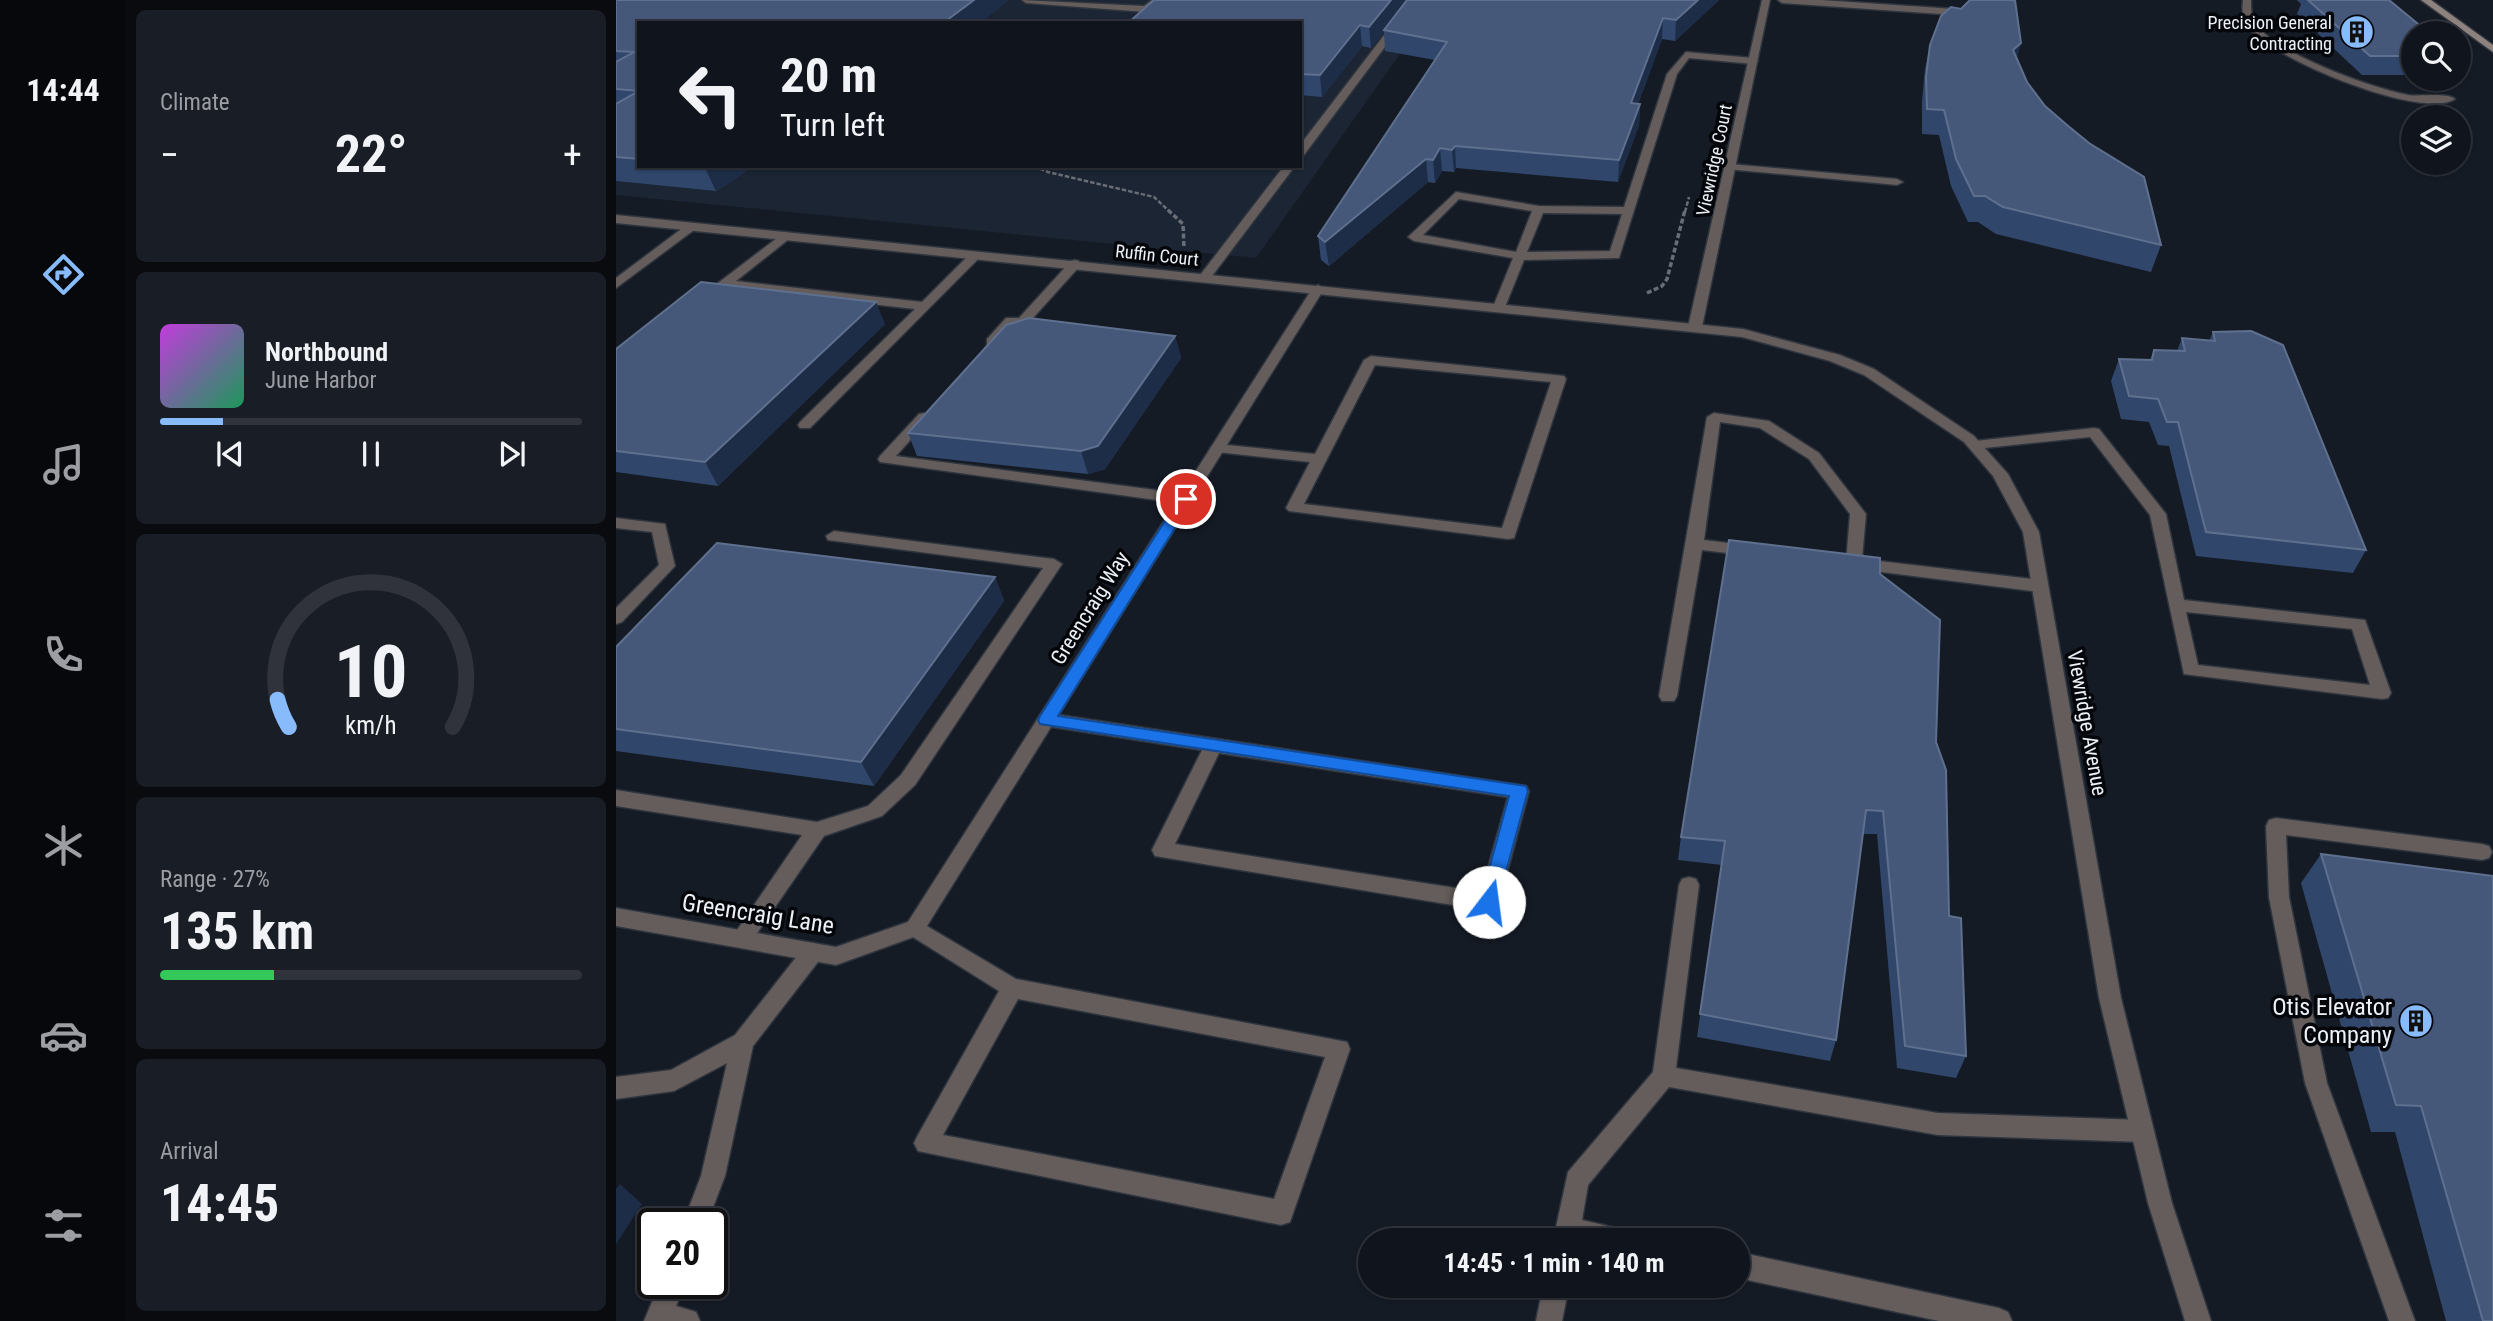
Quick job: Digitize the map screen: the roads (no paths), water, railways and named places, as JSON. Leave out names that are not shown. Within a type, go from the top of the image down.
[{"type":"main road","points":[[2426,0],[2493,49]]},
{"type":"street","points":[[1026,0],[1146,9],[1157,0]]},
{"type":"street","points":[[1304,141],[1416,0]]},
{"type":"street","name":"Viewridge Court","points":[[1695,327],[1766,0]]},
{"type":"street","points":[[1782,0],[1978,13]]},
{"type":"street","points":[[2247,0],[2246,8],[2252,25],[2266,40],[2291,55],[2367,84],[2422,100],[2450,99]]},
{"type":"street","points":[[1629,211],[1539,209],[1456,195],[1414,237],[1520,256],[1615,256],[1672,74],[1686,55],[1753,61]]},
{"type":"street","points":[[1730,167],[1897,182]]},
{"type":"street","points":[[1205,277],[1288,168]]},
{"type":"street","points":[[1499,307],[1539,209]]},
{"type":"street","name":"Ruffin Court","points":[[616,219],[1695,327]]},
{"type":"street","points":[[616,284],[692,226]]},
{"type":"street","points":[[692,310],[785,236]]},
{"type":"street","points":[[804,425],[976,255]]},
{"type":"street","points":[[1022,323],[1075,264]]},
{"type":"street","points":[[725,284],[925,306]]},
{"type":"street","name":"Greencraig Way","points":[[915,928],[1318,289]]},
{"type":"street","points":[[984,351],[1010,321],[1048,326]]},
{"type":"street","name":"Viewridge Avenue","points":[[1695,327],[1743,333],[1835,358],[1869,372],[1975,445],[2000,474],[2031,532],[2110,998],[2160,1203],[2198,1321]]},
{"type":"street","points":[[1371,360],[1559,379],[1508,534],[1294,508],[1320,459],[1371,360]]},
{"type":"street","points":[[930,410],[885,459],[1186,499]]},
{"type":"street","points":[[1668,696],[1714,417],[1764,424],[1814,456],[1858,514],[1848,563],[2040,586]]},
{"type":"street","points":[[1975,445],[2094,432],[2158,514],[2190,670],[2382,692],[2359,624],[2177,605]]},
{"type":"street","points":[[1217,448],[1320,459]]},
{"type":"street","points":[[616,523],[659,528],[667,566],[616,618]]},
{"type":"street","points":[[616,798],[817,830],[875,811],[908,780],[1054,564],[834,536]]},
{"type":"street","points":[[1695,544],[1775,554]]},
{"type":"street","points":[[1046,720],[1214,745],[1520,791],[1489,902],[1162,850],[1214,745]]},
{"type":"street","points":[[2402,1321],[2316,1083],[2279,897],[2276,826],[2482,852]]},
{"type":"street","points":[[743,939],[817,830]]},
{"type":"street","points":[[1567,1228],[1577,1180],[1664,1076],[1689,885]]},
{"type":"street","name":"Greencraig Lane","points":[[616,917],[836,956],[915,928]]},
{"type":"street","points":[[915,928],[1012,988],[1339,1049],[1281,1213],[926,1143],[1012,988]]},
{"type":"street","points":[[616,1088],[674,1080],[743,1042],[813,952]]},
{"type":"street","points":[[701,1208],[713,1176],[743,1042]]},
{"type":"street","points":[[1664,1076],[1938,1124],[2142,1131]]},
{"type":"street","points":[[1750,1268],[1999,1321]]},
{"type":"street","points":[[1549,1321],[1554,1298]]},
{"type":"street","points":[[667,1299],[659,1318],[687,1321]]},
{"type":"place","name":"Precision General Contracting","points":[[2357,32]]},
{"type":"place","name":"Otis Elevator Company","points":[[2416,1021]]}]
